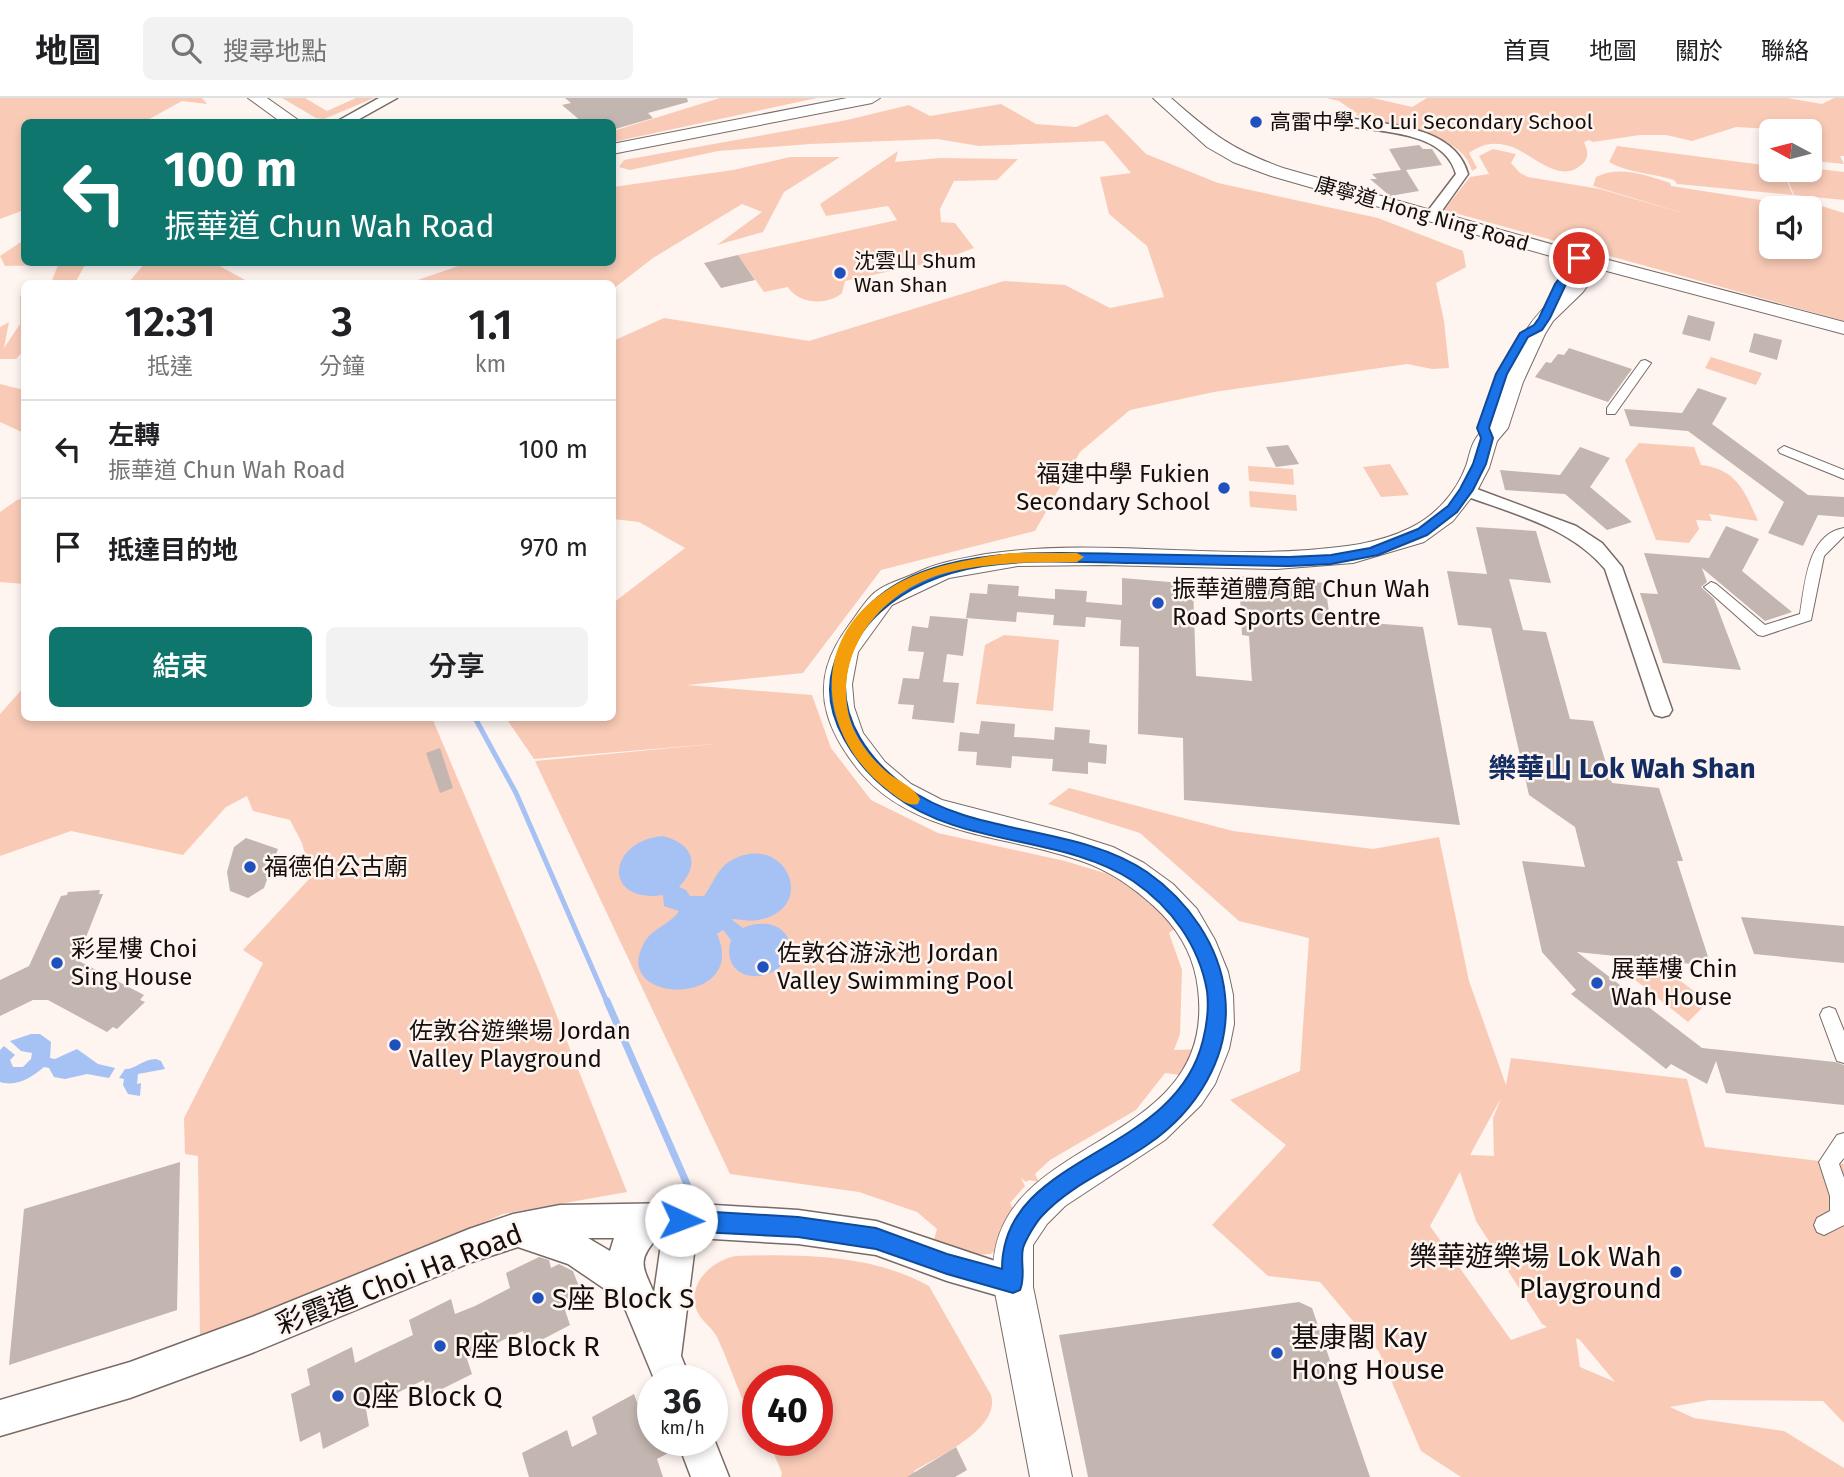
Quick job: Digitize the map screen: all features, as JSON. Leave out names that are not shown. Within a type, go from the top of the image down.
[{"type":"main road","points":[[256,98],[288,119]]},
{"type":"main road","points":[[616,148],[780,115],[794,109],[872,98]]},
{"type":"main road","points":[[847,101],[890,98]]},
{"type":"main road","points":[[1144,98],[1169,103]]},
{"type":"main road","name":"康寧道 Hong Ning Road","points":[[1169,103],[1197,131],[1239,158],[1277,173],[1587,260],[1844,328]]},
{"type":"main road","points":[[1051,1477],[1013,1283],[1013,1246],[1032,1212],[1065,1181],[1140,1138],[1159,1124],[1175,1110],[1199,1078],[1213,1044],[1217,1022],[1212,973],[1206,954],[1187,921],[1158,890],[1130,871],[1080,849],[983,826],[937,811],[916,802],[881,777],[855,745],[838,703],[838,676],[845,648],[853,632],[877,605],[892,593],[929,574],[967,563],[1031,557],[1289,562],[1353,556],[1391,547],[1423,532],[1452,509],[1466,490],[1479,464],[1487,438],[1496,431],[1514,377],[1541,323],[1575,290],[1587,260]]},
{"type":"street","points":[[350,119],[390,98]]},
{"type":"street","points":[[366,119],[405,98]]},
{"type":"street","points":[[1348,122],[1423,137],[1443,146],[1456,156],[1462,174],[1431,216]]},
{"type":"street","points":[[1611,411],[1645,363]]},
{"type":"street","points":[[1784,450],[1844,475]]},
{"type":"street","points":[[1466,490],[1570,530],[1605,556],[1620,581],[1662,710]]},
{"type":"street","points":[[1711,587],[1763,631],[1806,617],[1818,555],[1838,533],[1844,532]]},
{"type":"street","points":[[1829,1015],[1844,1055]]},
{"type":"street","points":[[1824,1225],[1840,1216],[1840,1196],[1829,1162],[1844,1142]]},
{"type":"street","points":[[630,1286],[626,1266],[628,1245],[666,1220]]},
{"type":"street","points":[[666,1220],[668,1365]]},
{"type":"street","name":"彩霞道 Choi Ha Road","points":[[0,1418],[130,1380],[513,1231],[560,1222],[666,1220],[798,1227],[876,1238],[947,1264],[1013,1283]]},
{"type":"street","points":[[513,1231],[548,1237],[583,1253],[630,1286],[639,1298],[667,1365]]},
{"type":"street","points":[[702,1456],[710,1477]]},
{"type":"shaded area","points":[[0,98],[202,98],[207,104],[182,101],[149,119],[21,119],[21,211],[0,219]]},
{"type":"shaded area","points":[[282,98],[305,98],[327,111],[356,98],[374,98],[324,119],[316,118]]},
{"type":"shaded area","points":[[720,98],[817,98],[616,141],[616,130]]},
{"type":"shaded area","points":[[1326,98],[1373,98],[1412,107],[1427,98],[1787,98],[1822,104],[1834,98],[1844,98],[1844,156],[1840,156],[1844,164],[1822,162],[1822,119],[1759,119],[1759,128],[1736,127],[1692,141],[1666,135],[1640,135],[1593,142],[1589,140],[1584,142],[1587,158],[1571,171],[1562,171],[1542,164],[1514,148],[1491,144],[1469,153],[1477,168],[1472,171],[1466,158],[1455,147],[1440,139],[1405,126],[1355,115],[1358,114],[1339,101]]},
{"type":"shaded area","points":[[1001,104],[1036,124],[1076,127],[1107,114],[1146,154],[1218,183],[1378,218],[1463,251],[1466,267],[1436,283],[1444,321],[1449,368],[1432,369],[1407,364],[1214,392],[1130,410],[1080,452],[1035,531],[881,570],[803,673],[687,685],[812,695],[831,748],[871,800],[938,833],[1065,861],[1108,874],[1142,895],[1149,904],[1169,908],[1180,925],[1169,933],[1182,970],[1180,1034],[1174,1050],[1203,1049],[1188,1076],[1165,1073],[1136,1110],[1050,1160],[1035,1174],[1039,1182],[1026,1182],[1021,1178],[1025,1186],[1010,1203],[1024,1230],[991,1254],[929,1258],[937,1229],[917,1212],[859,1192],[730,1174],[535,761],[713,744],[534,759],[508,721],[616,721],[616,601],[685,548],[639,522],[616,519],[616,340],[664,318],[809,341],[1004,281],[1065,285],[1110,308],[1164,297],[1147,246],[1109,214],[1100,177],[1131,173],[1104,141],[979,146],[937,139],[810,144],[718,151],[630,170],[619,167],[624,160],[847,120],[909,105],[930,116]]},
{"type":"shaded area","points":[[1617,146],[1759,164],[1759,182],[1787,182],[1793,195],[1677,184],[1674,180],[1609,162]]},
{"type":"shaded area","points":[[1493,149],[1516,154],[1511,163],[1528,177],[1600,189],[1693,216],[1593,186],[1596,177],[1605,173],[1633,172],[1670,183],[1671,186],[1759,200],[1759,259],[1822,259],[1822,206],[1844,213],[1844,321],[1444,210],[1470,177],[1489,174],[1479,156]]},
{"type":"shaded area","points":[[898,151],[895,162],[940,158],[1018,159],[997,180],[954,181],[940,209],[941,222],[955,223],[974,248],[942,260],[845,281],[842,293],[829,300],[806,300],[788,287],[764,292],[738,255],[897,220],[888,206],[826,216],[820,204]]},
{"type":"shaded area","points":[[790,157],[840,157],[784,192],[763,232],[717,245],[762,212],[742,204],[653,258],[616,287],[616,280],[418,280],[458,266],[616,266],[616,187],[733,170]]},
{"type":"shaded area","points":[[1822,169],[1844,172],[1844,200],[1794,195],[1789,182],[1822,182]]},
{"type":"shaded area","points":[[21,242],[21,266],[5,266],[0,256]]},
{"type":"shaded area","points":[[58,266],[84,266],[77,280],[52,280]]},
{"type":"shaded area","points":[[143,266],[220,266],[245,280],[131,280]]},
{"type":"shaded area","points":[[20,296],[21,353],[16,359],[0,359],[0,327],[9,322],[4,348],[20,324]]},
{"type":"shaded area","points":[[1711,357],[1762,373],[1756,385],[1705,368]]},
{"type":"shaded area","points":[[0,384],[21,389],[21,432],[0,422]]},
{"type":"shaded area","points":[[1639,443],[1694,447],[1701,465],[1723,471],[1738,484],[1758,521],[1709,514],[1712,521],[1696,520],[1699,529],[1689,543],[1656,540],[1625,460]]},
{"type":"shaded area","points":[[1390,464],[1409,495],[1381,497],[1363,467]]},
{"type":"shaded area","points":[[1248,466],[1293,469],[1294,485],[1249,481]]},
{"type":"shaded area","points":[[1249,491],[1296,495],[1297,511],[1250,507]]},
{"type":"shaded area","points":[[21,499],[21,584],[0,582],[0,512]]},
{"type":"shaded area","points":[[1004,635],[1059,640],[1053,711],[976,704],[985,645]]},
{"type":"shaded area","name":"佐敦谷遊樂場 Jordan Valley Playground","points":[[21,690],[21,721],[433,721],[539,971],[627,1192],[503,1214],[251,1326],[200,1343],[198,1156],[185,1154],[184,1118],[263,963],[243,950],[311,877],[302,843],[290,820],[253,811],[247,796],[226,807],[183,855],[71,831],[0,856],[0,714]]},
{"type":"shaded area","points":[[1069,788],[1233,831],[1373,849],[1439,837],[1469,981],[1506,1085],[1511,1058],[1687,1079],[1705,1147],[1844,1164],[1844,1423],[1823,1401],[1709,1400],[1670,1407],[1694,1418],[1784,1431],[1844,1468],[1844,1477],[1461,1477],[1421,1451],[1379,1352],[1320,1282],[1268,1276],[1212,1225],[1286,1145],[1230,1100],[1300,1071],[1309,938],[1239,921],[1140,833],[1048,804]],"holes":[[[1501,1098],[1493,1118],[1494,1156],[1470,1155]],[[1460,1172],[1476,1221],[1542,1324],[1547,1327],[1511,1340],[1430,1226]],[[1576,1338],[1615,1382],[1580,1367]]]},
{"type":"shaded area","points":[[1631,966],[1665,969],[1708,1002],[1688,1022],[1634,979]]},
{"type":"shaded area","points":[[785,1255],[835,1258],[884,1268],[929,1286],[991,1395],[992,1407],[986,1419],[965,1441],[914,1471],[916,1477],[781,1477],[775,1456],[833,1456],[833,1365],[742,1365],[742,1398],[717,1337],[699,1315],[695,1301],[695,1292],[703,1275],[727,1258]]},
{"type":"water","points":[[662,836],[673,839],[687,849],[690,870],[679,887],[686,890],[690,896],[704,896],[718,872],[730,861],[749,854],[766,855],[779,862],[788,874],[791,888],[788,901],[777,913],[758,920],[731,919],[743,928],[767,924],[785,934],[791,949],[775,971],[752,976],[741,973],[733,966],[729,955],[731,940],[723,930],[717,934],[722,958],[715,975],[699,986],[680,989],[660,987],[645,978],[638,964],[644,943],[679,911],[664,906],[663,895],[643,895],[630,890],[622,882],[619,871],[622,860],[630,849],[644,841]]},
{"type":"water","points":[[40,1034],[51,1042],[50,1058],[55,1059],[77,1049],[98,1064],[115,1068],[109,1078],[87,1074],[65,1079],[54,1077],[49,1068],[44,1067],[24,1080],[0,1082],[0,1050],[4,1046],[15,1055],[10,1060],[13,1067],[23,1067],[31,1059],[32,1053],[21,1051],[10,1041]]},
{"type":"water","points":[[156,1059],[161,1061],[165,1069],[138,1074],[137,1084],[141,1083],[140,1096],[128,1094],[123,1085],[124,1079],[119,1078],[125,1069]]},
{"type":"building","points":[[565,98],[687,98],[688,102],[648,113],[653,118],[616,129],[616,119],[578,119],[562,105],[571,103]]},
{"type":"building","points":[[1419,145],[1423,149],[1432,149],[1442,165],[1406,170],[1419,191],[1390,196],[1370,179],[1377,179],[1372,174],[1401,170],[1389,149]]},
{"type":"building","points":[[738,255],[755,280],[721,288],[704,263]]},
{"type":"building","points":[[1688,315],[1715,322],[1710,341],[1682,334]]},
{"type":"building","points":[[1754,333],[1782,340],[1777,360],[1749,352]]},
{"type":"building","points":[[1569,348],[1632,369],[1608,402],[1535,377],[1546,362],[1551,363],[1558,354],[1564,355]]},
{"type":"building","points":[[1698,388],[1727,398],[1712,424],[1808,495],[1844,497],[1844,517],[1818,515],[1803,546],[1768,533],[1784,502],[1688,431],[1630,426],[1624,409],[1682,413]]},
{"type":"building","points":[[1288,445],[1299,464],[1276,467],[1266,447]]},
{"type":"building","points":[[1580,447],[1610,458],[1590,487],[1632,522],[1607,530],[1565,494],[1505,490],[1500,470],[1560,475]]},
{"type":"building","points":[[1726,526],[1759,539],[1742,571],[1792,612],[1765,621],[1702,568],[1707,582],[1701,587],[1714,599],[1741,670],[1663,663],[1640,593],[1658,594],[1644,553],[1709,558]]},
{"type":"building","points":[[1476,527],[1536,531],[1551,583],[1509,579],[1523,630],[1546,632],[1570,719],[1593,721],[1612,783],[1659,788],[1683,861],[1677,861],[1711,966],[1577,952],[1702,1048],[1844,1065],[1844,1105],[1726,1093],[1716,1061],[1707,1084],[1671,1064],[1666,1069],[1571,994],[1576,990],[1542,952],[1522,861],[1585,867],[1575,827],[1529,795],[1491,628],[1458,625],[1447,571],[1487,574]]},
{"type":"building","points":[[1239,576],[1325,583],[1330,620],[1423,627],[1460,825],[1184,800],[1183,738],[1138,734],[1139,647],[1120,646],[1121,620],[1086,617],[1085,627],[1053,625],[1054,615],[1017,612],[1016,622],[966,618],[970,593],[987,594],[988,584],[1019,586],[1018,596],[1055,599],[1055,589],[1087,591],[1086,602],[1122,605],[1122,578],[1193,584],[1196,676],[1252,681],[1249,636],[1242,635]]},
{"type":"building","points":[[930,616],[968,619],[963,656],[947,654],[943,682],[959,683],[954,723],[912,719],[914,705],[898,704],[903,678],[919,679],[924,652],[908,651],[912,626],[928,628]]},
{"type":"building","points":[[981,721],[1015,724],[1014,737],[1054,740],[1055,727],[1090,730],[1089,743],[1107,745],[1106,764],[1088,762],[1088,774],[1052,771],[1053,759],[1012,756],[1011,768],[976,765],[977,752],[958,751],[960,732],[979,734]]},
{"type":"building","points":[[440,748],[453,788],[440,793],[426,753]]},
{"type":"building","name":"福德伯公古廟","points":[[246,838],[278,849],[264,888],[248,898],[230,891],[227,872],[234,847]]},
{"type":"building","name":"彩星樓 Choi Sing House","points":[[100,890],[99,894],[103,894],[77,960],[144,995],[140,1000],[145,1002],[117,1029],[113,1027],[107,1032],[48,1000],[33,1000],[0,1016],[0,980],[29,966],[61,896],[67,895],[68,892]]},
{"type":"building","points":[[1741,917],[1844,926],[1844,963],[1754,954]]},
{"type":"building","points":[[180,1162],[177,1310],[9,1365],[24,1209]]},
{"type":"building","points":[[539,1257],[549,1260],[551,1268],[559,1264],[573,1271],[584,1300],[565,1310],[570,1325],[528,1347],[523,1331],[505,1339],[467,1359],[472,1374],[428,1396],[424,1380],[405,1389],[366,1409],[369,1426],[323,1449],[320,1432],[300,1442],[291,1394],[310,1385],[307,1369],[352,1347],[355,1363],[413,1335],[409,1320],[451,1299],[455,1314],[475,1306],[510,1288],[506,1273]]},
{"type":"building","points":[[1299,1302],[1312,1308],[1370,1477],[1088,1477],[1059,1335]]},
{"type":"building","points":[[634,1394],[637,1402],[637,1456],[663,1456],[657,1459],[663,1477],[529,1477],[522,1453],[567,1430],[572,1447],[597,1434],[592,1417]]},
{"type":"building","points":[[956,1447],[967,1470],[955,1477],[907,1477]]},
{"type":"waterway","points":[[477,721],[516,793],[607,1002]]},
{"type":"waterway","points":[[607,1001],[690,1191]]},
{"type":"slow traffic","points":[[912,799],[881,777],[867,761],[855,745],[842,717],[838,703],[838,676],[845,648],[853,632],[864,618],[892,593],[929,574],[988,560],[1077,557]]},
{"type":"place","name":"高雷中學 Ko Lui Secondary School","points":[[1256,122]]},
{"type":"place","name":"沈雲山 Shum Wan Shan","points":[[840,273]]},
{"type":"place","name":"福建中學 Fukien Secondary School","points":[[1224,488]]},
{"type":"place","name":"振華道體育館 Chun Wah Road Sports Centre","points":[[1158,603]]},
{"type":"place","name":"福德伯公古廟","points":[[250,867]]},
{"type":"place","name":"彩星樓 Choi Sing House","points":[[57,963]]},
{"type":"place","name":"佐敦谷游泳池 Jordan Valley Swimming Pool","points":[[763,967]]},
{"type":"place","name":"展華樓 Chin Wah House","points":[[1597,983]]},
{"type":"place","name":"佐敦谷遊樂場 Jordan Valley Playground","points":[[395,1045]]},
{"type":"place","name":"樂華遊樂場 Lok Wah Playground","points":[[1676,1272]]},
{"type":"place","name":"S座 Block S","points":[[538,1298]]},
{"type":"place","name":"R座 Block R","points":[[440,1346]]},
{"type":"place","name":"基康閣 Kay Hong House","points":[[1277,1353]]},
{"type":"place","name":"Q座 Block Q","points":[[338,1396]]},
{"type":"district","name":"樂華山 Lok Wah Shan","points":[[1622,768]]},
{"type":"route","points":[[681,1220],[798,1227],[876,1238],[947,1264],[1013,1283],[1013,1246],[1032,1212],[1065,1181],[1140,1138],[1175,1110],[1189,1094],[1207,1062],[1217,1022],[1212,973],[1206,954],[1187,921],[1158,890],[1119,864],[1080,849],[983,826],[937,811],[916,802],[881,777],[855,745],[838,703],[838,676],[845,648],[864,618],[892,593],[929,574],[967,563],[1031,557],[1289,562],[1331,560],[1391,547],[1423,532],[1452,509],[1466,490],[1479,464],[1487,438],[1483,428],[1491,401],[1513,350],[1524,335],[1538,327],[1545,318],[1560,284],[1579,258]]}]
